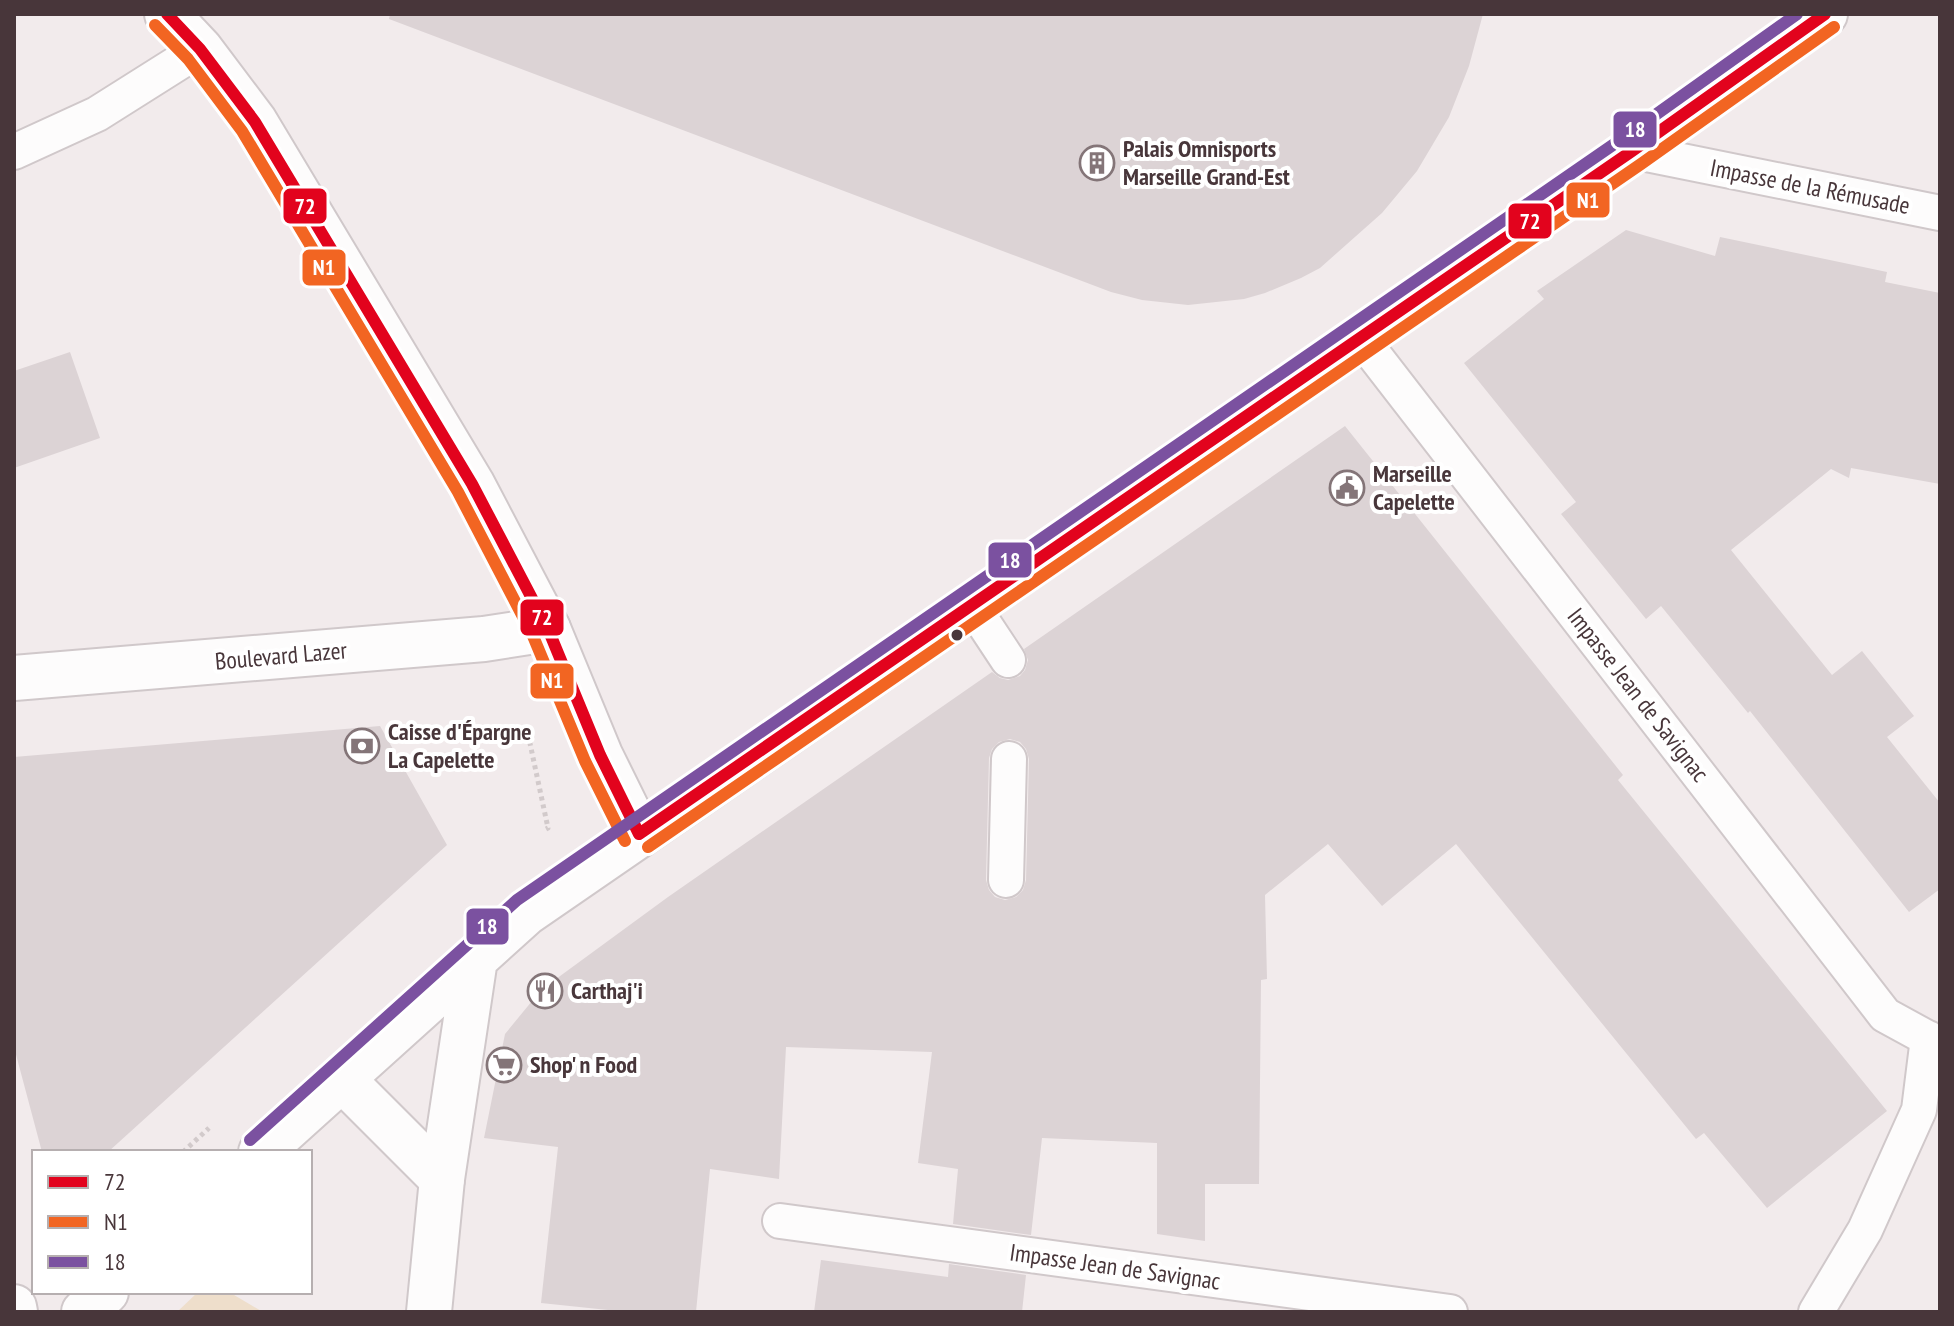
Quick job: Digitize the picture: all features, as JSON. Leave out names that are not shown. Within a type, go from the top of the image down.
[{"type":"street","points":[[167,14],[200,49],[255,122],[309,207],[472,484],[548,629],[600,755],[639,834]]},
{"type":"street","points":[[263,1150],[526,913],[1632,151],[1825,14]]},
{"type":"street","name":"Boulevard Lazer","points":[[14,678],[484,639],[548,629]]},
{"type":"street","points":[[429,1312],[442,1179],[475,959]]},
{"type":"street","points":[[342,1079],[442,1179]]},
{"type":"street","points":[[84,1312],[104,1294]]},
{"type":"lane","points":[[14,152],[97,114],[200,49]]},
{"type":"lane","name":"Impasse de la Rémusade","points":[[1632,151],[1940,213]]},
{"type":"lane","name":"Impasse Jean de Savignac","points":[[1360,337],[1885,1015],[1934,1041],[1919,1110],[1865,1230],[1816,1312]]},
{"type":"lane","points":[[971,604],[1008,660]]},
{"type":"lane","points":[[1006,880],[1009,759]]},
{"type":"lane","name":"Impasse Jean de Savignac","points":[[780,1221],[1450,1312]]},
{"type":"path","points":[[525,724],[548,828],[536,838]]},
{"type":"path","points":[[185,1150],[218,1121]]},
{"type":"shaded area","points":[[196,1294],[232,1294],[263,1312],[177,1312]]},
{"type":"building","name":"Palais Omnisports Marseille Grand-Est","points":[[390,14],[1483,14],[1469,66],[1449,117],[1417,171],[1382,213],[1320,268],[1301,278],[1244,299],[1188,305],[1142,300],[1111,292],[389,19]]},
{"type":"building","points":[[1626,230],[1715,256],[1720,237],[1887,272],[1885,282],[1940,293],[1940,484],[1851,468],[1849,478],[1831,469],[1731,550],[1832,675],[1862,651],[1914,716],[1887,737],[1940,803],[1940,889],[1909,912],[1750,711],[1748,713],[1661,606],[1646,619],[1586,545],[1561,514],[1576,502],[1464,363],[1544,299],[1537,291]]},
{"type":"building","points":[[70,352],[100,438],[14,468],[14,371]]},
{"type":"building","points":[[1345,426],[1623,775],[1618,780],[1887,1111],[1767,1208],[1704,1133],[1696,1139],[1456,844],[1382,906],[1328,844],[1265,895],[1267,979],[1261,980],[1259,1184],[1205,1184],[1205,1241],[1157,1234],[1157,1143],[1042,1138],[1031,1235],[953,1224],[958,1169],[918,1163],[932,1052],[786,1047],[779,1179],[710,1169],[696,1312],[627,1312],[541,1303],[558,1147],[484,1138],[505,1034],[541,990],[668,897],[992,672],[1008,680],[1020,676],[1028,660],[1024,649]],"holes":[[[1010,739],[1020,742],[1029,759],[1026,880],[1023,890],[1016,897],[1005,900],[995,897],[986,880],[989,758],[999,742]]]},
{"type":"building","points":[[380,726],[447,845],[110,1150],[41,1150],[14,1047],[14,757]]},
{"type":"building","points":[[821,1260],[948,1277],[949,1264],[1026,1275],[1022,1312],[814,1312]]},
{"type":"transit line","name":"72","points":[[167,14],[200,49],[255,122],[472,484],[548,629],[600,755],[639,834]]},
{"type":"transit line","name":"18","points":[[250,1140],[517,900],[1623,138],[1797,14]]},
{"type":"transit line","name":"72","points":[[639,834],[1632,151],[1825,14]]},
{"type":"transit line","name":"N1","points":[[155,25],[188,59],[242,131],[458,492],[533,636],[585,761],[625,841]]},
{"type":"transit line","name":"N1","points":[[648,847],[1641,164],[1834,27]]},
{"type":"place","name":"Palais Omnisports Marseille Grand-Est","points":[[1097,163]]},
{"type":"place","name":"Marseille Capelette","points":[[1347,488]]},
{"type":"place","name":"Caisse d'Épargne La Capelette","points":[[362,746]]},
{"type":"place","name":"Carthaj'i","points":[[545,991]]},
{"type":"place","name":"Shop' n Food","points":[[504,1065]]}]
